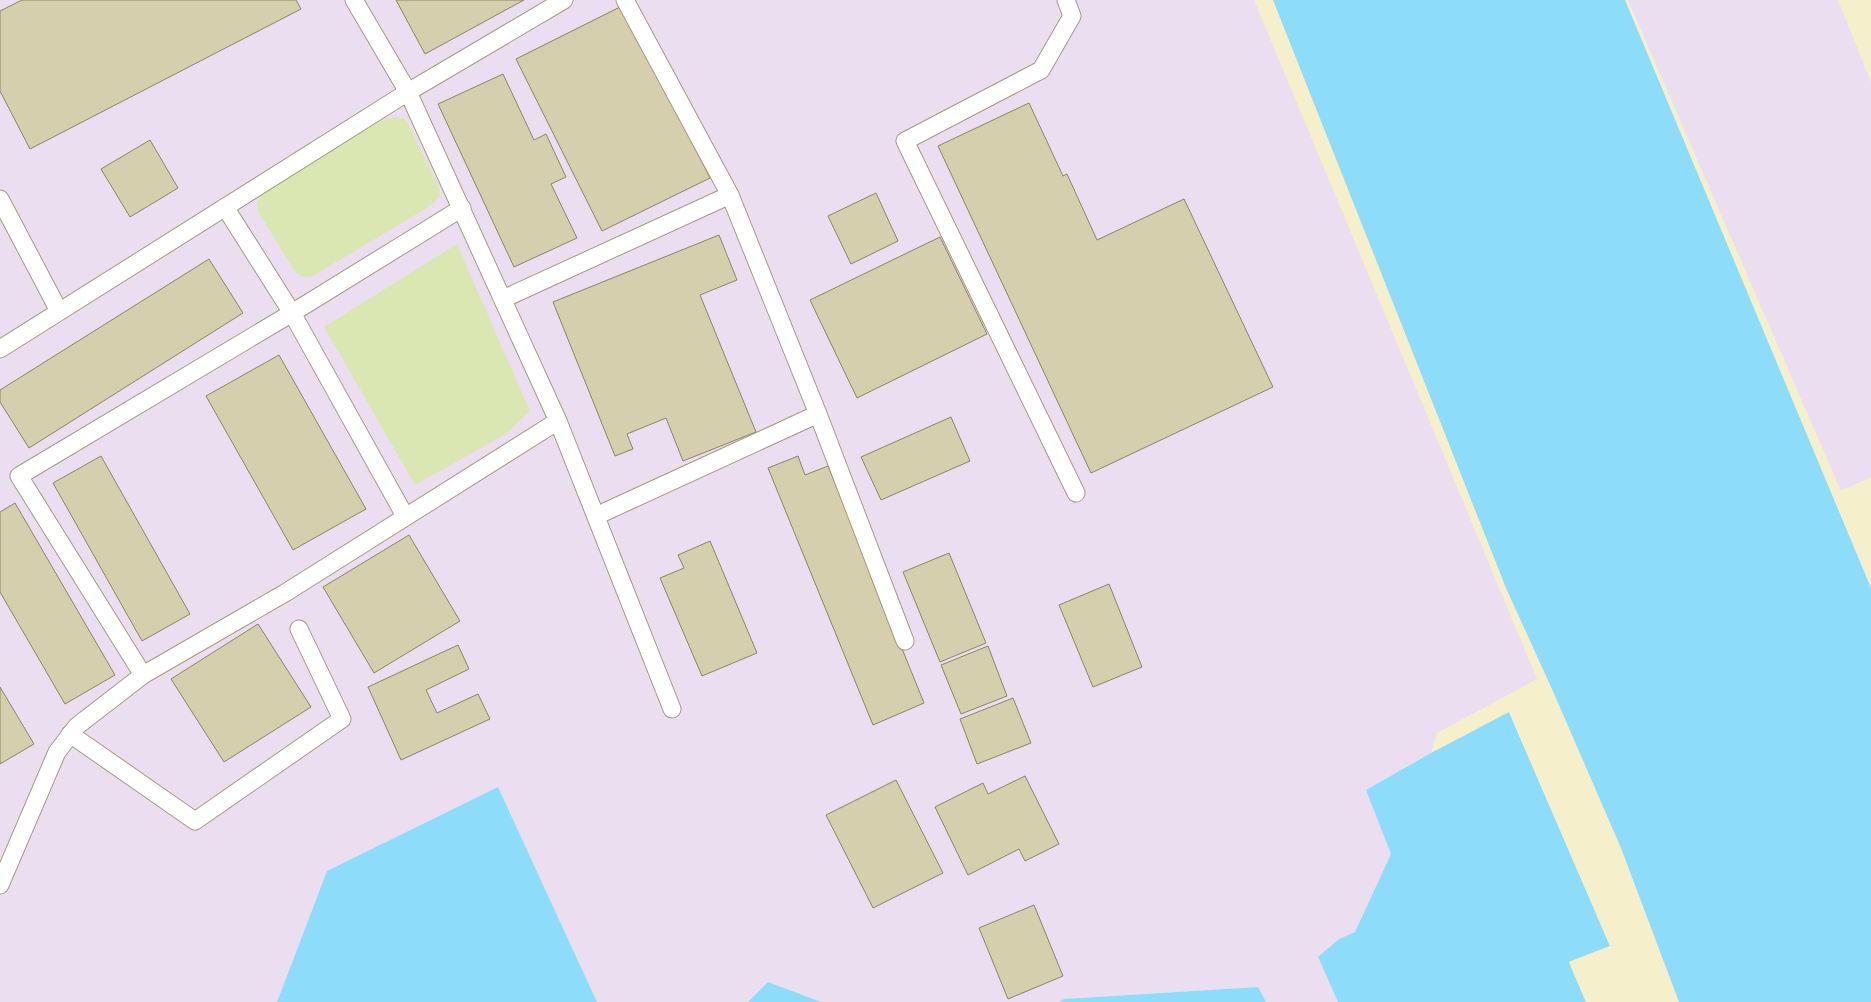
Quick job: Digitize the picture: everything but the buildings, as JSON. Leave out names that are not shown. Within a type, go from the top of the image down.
[{"type":"lane","points":[[354,0],[408,92],[503,298],[558,421],[672,709]]},
{"type":"lane","points":[[0,349],[408,92],[564,0]]},
{"type":"lane","points":[[626,0],[730,195],[818,414],[905,641]]},
{"type":"lane","points":[[1066,0],[1072,16],[1041,70],[905,141],[1076,493]]},
{"type":"lane","points":[[503,298],[730,195]]},
{"type":"lane","points":[[0,199],[59,311]]},
{"type":"lane","points":[[225,207],[292,313],[405,516]]},
{"type":"lane","points":[[143,676],[19,476],[292,313],[462,208]]},
{"type":"lane","points":[[596,516],[818,414]]},
{"type":"lane","points":[[0,885],[57,752],[77,726],[143,676],[285,594],[405,516],[558,421]]},
{"type":"lane","points":[[70,734],[195,821],[342,719],[299,629]]},
{"type":"shaded area","points":[[0,0],[1254,0],[1537,679],[1437,733],[1431,753],[1366,790],[1391,854],[1355,932],[1339,939],[1318,957],[1338,1002],[1266,1002],[1258,987],[1064,999],[1059,1002],[821,1002],[768,982],[748,1002],[597,1002],[498,787],[327,871],[277,1002],[0,1002]]},
{"type":"shaded area","points":[[1628,0],[1838,0],[1871,82],[1871,477],[1841,491]]},
{"type":"green space","points":[[393,117],[406,119],[439,187],[440,197],[427,208],[313,276],[302,277],[295,272],[259,213],[257,203],[264,192],[380,121]]},
{"type":"green space","points":[[457,244],[530,411],[506,434],[415,485],[324,327]]},
{"type":"water","points":[[1273,0],[1625,0],[1871,588],[1871,1002],[1679,1002],[1621,848],[1552,689],[1506,588]]},
{"type":"water","points":[[1509,712],[1610,946],[1569,962],[1586,1002],[1338,1002],[1318,957],[1339,939],[1355,932],[1391,854],[1366,790],[1431,753]]},
{"type":"water","points":[[498,787],[597,1002],[277,1002],[327,871]]},
{"type":"water","points":[[768,982],[821,1002],[748,1002]]},
{"type":"water","points":[[1258,987],[1266,1002],[1059,1002],[1064,999]]},
{"type":"pier","points":[[1510,711],[1612,946],[1611,948],[1572,963],[1588,1002],[1586,1002],[1569,962],[1610,946],[1509,712]]}]
